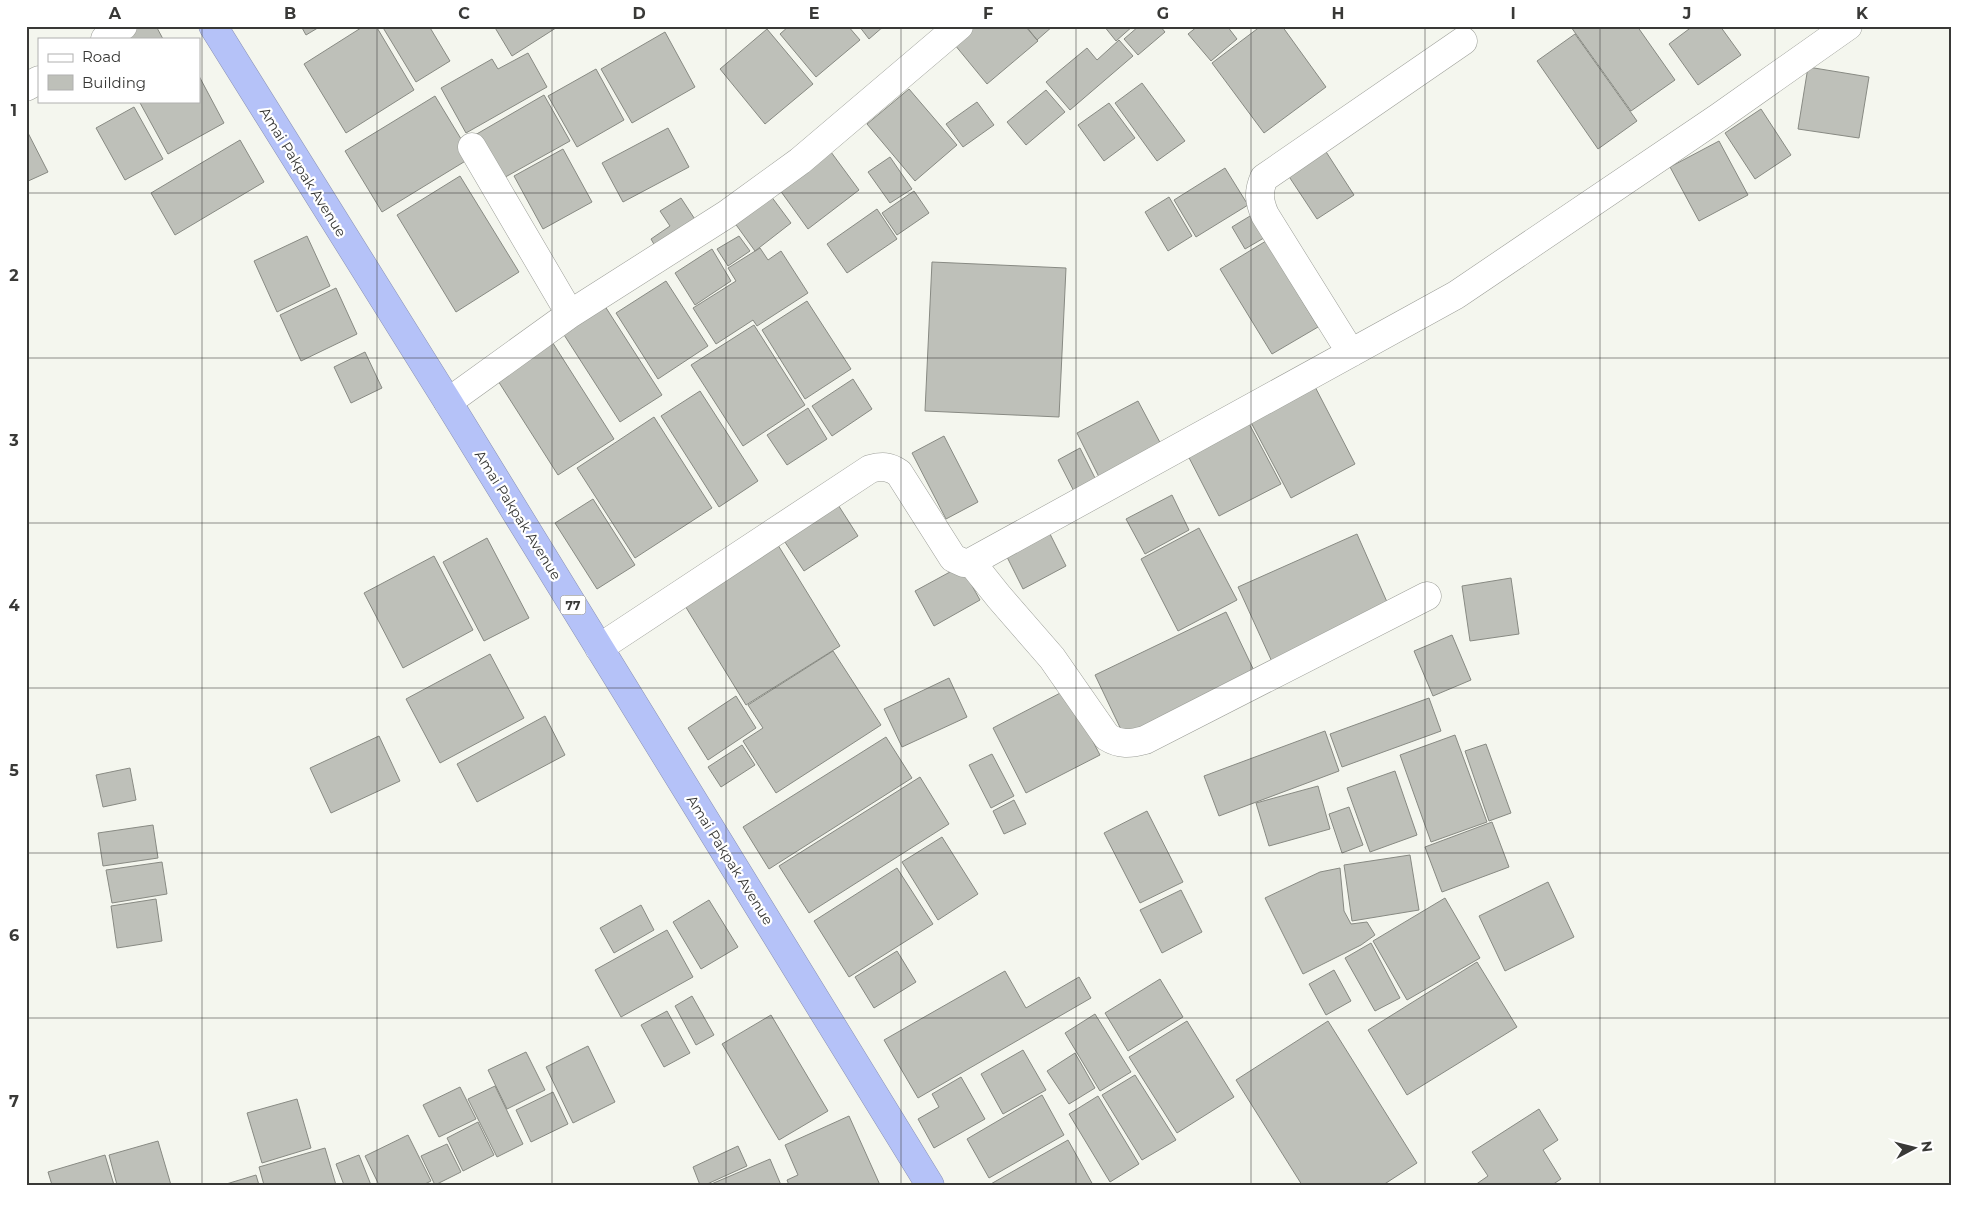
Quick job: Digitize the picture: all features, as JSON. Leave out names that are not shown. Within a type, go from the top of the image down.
[{"type":"highway","name":"Amai Pakpak Avenue","points":[[213,26],[448,402],[930,1185]]},
{"type":"street","points":[[105,38],[123,26]]},
{"type":"street","points":[[448,402],[570,314],[727,214],[800,161],[959,26]]},
{"type":"street","points":[[599,648],[870,469],[881,466],[890,467],[900,473],[953,558],[964,563],[972,562],[1456,295],[1719,118],[1848,26]]},
{"type":"street","points":[[1351,354],[1265,215],[1260,202],[1260,188],[1264,178],[1463,41]]},
{"type":"street","points":[[26,87],[38,81]]},
{"type":"street","points":[[472,147],[570,314]]},
{"type":"street","points":[[972,562],[999,597],[1052,658],[1107,737],[1116,742],[1128,744],[1145,740],[1427,596]]},
{"type":"building","points":[[132,26],[156,26],[162,38],[114,38]]},
{"type":"building","points":[[301,26],[321,26],[306,35]]},
{"type":"building","points":[[364,26],[376,26],[414,90],[346,133],[304,64]]},
{"type":"building","points":[[382,26],[429,26],[450,61],[416,82]]},
{"type":"building","points":[[494,26],[559,26],[512,56]]},
{"type":"building","points":[[789,26],[848,26],[860,40],[816,77],[780,34]]},
{"type":"building","points":[[859,26],[884,26],[869,39]]},
{"type":"building","points":[[966,26],[1025,26],[1038,41],[987,84],[950,39]]},
{"type":"building","points":[[1026,26],[1053,26],[1037,40]]},
{"type":"building","points":[[1104,26],[1133,26],[1116,41]]},
{"type":"building","points":[[1139,26],[1160,26],[1165,32],[1138,55],[1124,39]]},
{"type":"building","points":[[1198,26],[1227,26],[1237,39],[1211,61],[1188,34]]},
{"type":"building","points":[[1261,26],[1282,26],[1326,87],[1264,133],[1212,63]]},
{"type":"building","points":[[1637,26],[1675,80],[1631,111],[1571,27]]},
{"type":"building","points":[[1693,26],[1720,26],[1741,55],[1698,85],[1669,44]]},
{"type":"building","points":[[767,29],[813,84],[765,124],[720,69]]},
{"type":"building","points":[[665,32],[695,87],[632,123],[601,69]]},
{"type":"building","points":[[1575,34],[1637,121],[1598,149],[1537,61]]},
{"type":"building","points":[[1119,40],[1133,56],[1070,110],[1046,82],[1087,48],[1097,60]]},
{"type":"building","points":[[528,53],[547,87],[466,133],[441,88],[492,59],[498,69]]},
{"type":"building","points":[[1808,67],[1869,77],[1859,138],[1798,129]]},
{"type":"building","points":[[596,69],[624,120],[577,147],[548,96]]},
{"type":"building","points":[[200,78],[224,123],[168,154],[140,102],[200,102]]},
{"type":"building","points":[[1142,83],[1185,141],[1157,161],[1115,103]]},
{"type":"building","points":[[909,89],[957,145],[915,181],[867,124]]},
{"type":"building","points":[[1046,90],[1065,112],[1026,145],[1007,122]]},
{"type":"building","points":[[544,95],[570,141],[500,180],[475,135]]},
{"type":"building","points":[[435,96],[472,157],[382,212],[345,151]]},
{"type":"building","points":[[977,102],[994,125],[963,147],[946,124]]},
{"type":"building","points":[[1109,103],[1135,138],[1104,161],[1078,125]]},
{"type":"building","points":[[134,107],[163,159],[125,180],[96,128]]},
{"type":"building","points":[[1761,109],[1791,155],[1755,179],[1725,133]]},
{"type":"building","points":[[668,128],[689,167],[623,202],[602,163]]},
{"type":"building","points":[[26,129],[48,172],[26,182]]},
{"type":"building","points":[[240,140],[264,182],[175,235],[151,193]]},
{"type":"building","points":[[1719,141],[1748,195],[1699,221],[1670,167]]},
{"type":"building","points":[[1321,144],[1354,195],[1317,219],[1284,169]]},
{"type":"building","points":[[828,148],[859,190],[808,229],[777,186]]},
{"type":"building","points":[[563,149],[592,202],[543,229],[514,176]]},
{"type":"building","points":[[890,157],[912,189],[890,203],[868,172]]},
{"type":"building","points":[[1225,168],[1248,205],[1196,237],[1174,200]]},
{"type":"building","points":[[460,176],[519,272],[456,312],[397,215]]},
{"type":"building","points":[[765,188],[791,223],[755,251],[729,215]]},
{"type":"building","points":[[914,191],[929,213],[897,235],[882,213]]},
{"type":"building","points":[[1169,197],[1192,236],[1168,251],[1145,212]]},
{"type":"building","points":[[681,198],[700,227],[659,253],[651,239],[670,226],[660,211]]},
{"type":"building","points":[[877,209],[897,239],[847,273],[827,244]]},
{"type":"building","points":[[1255,213],[1269,235],[1245,249],[1232,227]]},
{"type":"building","points":[[307,236],[330,286],[277,312],[254,261]]},
{"type":"building","points":[[739,236],[750,251],[728,266],[717,249]]},
{"type":"building","points":[[1266,241],[1318,327],[1272,354],[1220,269]]},
{"type":"building","points":[[760,248],[768,260],[781,251],[808,293],[757,326],[753,320],[716,344],[693,308],[736,281],[728,268]]},
{"type":"building","points":[[712,249],[731,281],[695,305],[675,273]]},
{"type":"building","points":[[932,262],[1066,268],[1059,417],[925,411]]},
{"type":"building","points":[[666,281],[708,346],[658,379],[616,313]]},
{"type":"building","points":[[336,288],[357,334],[301,361],[280,315]]},
{"type":"building","points":[[601,300],[662,395],[620,422],[559,327]]},
{"type":"building","points":[[807,301],[851,369],[805,399],[762,330]]},
{"type":"building","points":[[754,325],[805,405],[743,446],[691,365]]},
{"type":"building","points":[[549,337],[614,439],[558,475],[493,373]]},
{"type":"building","points":[[365,352],[382,388],[351,403],[334,367]]},
{"type":"building","points":[[853,379],[872,409],[832,436],[812,406]]},
{"type":"building","points":[[1311,379],[1355,464],[1291,498],[1246,413]]},
{"type":"building","points":[[700,391],[758,481],[719,507],[661,416]]},
{"type":"building","points":[[1138,401],[1164,450],[1102,483],[1077,433]]},
{"type":"building","points":[[808,408],[827,439],[787,465],[767,435]]},
{"type":"building","points":[[1245,416],[1281,484],[1219,516],[1184,448]]},
{"type":"building","points":[[654,417],[712,508],[635,558],[577,468]]},
{"type":"building","points":[[944,436],[978,502],[946,519],[912,453]]},
{"type":"building","points":[[1080,448],[1101,490],[1079,501],[1058,460]]},
{"type":"building","points":[[1172,495],[1189,530],[1145,554],[1126,519]]},
{"type":"building","points":[[833,497],[858,536],[804,571],[779,533]]},
{"type":"building","points":[[593,499],[635,565],[597,589],[555,523]]},
{"type":"building","points":[[1047,528],[1066,566],[1023,589],[1004,551]]},
{"type":"building","points":[[1199,528],[1237,600],[1178,631],[1141,559]]},
{"type":"building","points":[[1357,534],[1391,611],[1273,664],[1238,587]]},
{"type":"building","points":[[773,537],[840,646],[746,705],[679,596]]},
{"type":"building","points":[[487,538],[529,618],[484,641],[443,562]]},
{"type":"building","points":[[434,556],[473,630],[403,668],[364,593]]},
{"type":"building","points":[[961,566],[980,600],[934,626],[915,591]]},
{"type":"building","points":[[1511,578],[1519,634],[1470,641],[1462,586]]},
{"type":"building","points":[[1226,612],[1257,677],[1126,740],[1095,675]]},
{"type":"building","points":[[1452,635],[1471,680],[1433,696],[1414,651]]},
{"type":"building","points":[[833,651],[881,725],[776,793],[743,741],[763,728],[748,705]]},
{"type":"building","points":[[490,654],[524,718],[440,763],[406,699]]},
{"type":"building","points":[[949,678],[967,717],[902,747],[884,709]]},
{"type":"building","points":[[1066,690],[1100,755],[1026,793],[993,728]]},
{"type":"building","points":[[736,696],[756,728],[708,760],[688,728]]},
{"type":"building","points":[[1429,698],[1441,731],[1342,767],[1330,734]]},
{"type":"building","points":[[545,716],[565,755],[477,802],[457,764]]},
{"type":"building","points":[[1325,731],[1339,771],[1219,816],[1204,776]]},
{"type":"building","points":[[1455,735],[1487,822],[1431,842],[1400,755]]},
{"type":"building","points":[[379,736],[400,781],[331,813],[310,768]]},
{"type":"building","points":[[886,737],[912,778],[769,869],[743,827]]},
{"type":"building","points":[[1486,744],[1511,813],[1489,821],[1465,751]]},
{"type":"building","points":[[742,745],[755,765],[721,787],[708,767]]},
{"type":"building","points":[[992,754],[1014,796],[991,808],[969,765]]},
{"type":"building","points":[[130,768],[136,800],[103,807],[96,775]]},
{"type":"building","points":[[1395,771],[1417,835],[1370,852],[1347,788]]},
{"type":"building","points":[[920,777],[949,824],[809,913],[779,866]]},
{"type":"building","points":[[1318,786],[1330,829],[1269,846],[1256,803]]},
{"type":"building","points":[[1014,800],[1026,824],[1004,834],[993,811]]},
{"type":"building","points":[[1349,807],[1363,845],[1342,853],[1329,814]]},
{"type":"building","points":[[1147,811],[1183,882],[1140,903],[1104,833]]},
{"type":"building","points":[[1492,822],[1509,867],[1442,892],[1425,847]]},
{"type":"building","points":[[153,825],[158,858],[103,866],[98,833]]},
{"type":"building","points":[[942,837],[978,894],[938,920],[902,862]]},
{"type":"building","points":[[1410,855],[1419,910],[1352,921],[1344,865]]},
{"type":"building","points":[[162,862],[167,894],[112,903],[106,870]]},
{"type":"building","points":[[897,868],[933,924],[849,977],[814,921]]},
{"type":"building","points":[[1340,868],[1344,911],[1351,924],[1367,922],[1375,935],[1361,945],[1303,974],[1265,898],[1320,872]]},
{"type":"building","points":[[1548,882],[1574,937],[1505,971],[1479,916]]},
{"type":"building","points":[[1181,890],[1202,932],[1162,953],[1140,910]]},
{"type":"building","points":[[1445,898],[1480,958],[1407,1000],[1373,941]]},
{"type":"building","points":[[156,899],[162,941],[117,948],[111,906]]},
{"type":"building","points":[[709,900],[738,947],[701,969],[673,922]]},
{"type":"building","points":[[641,905],[654,930],[614,953],[600,928]]},
{"type":"building","points":[[667,930],[693,977],[621,1017],[595,970]]},
{"type":"building","points":[[1371,943],[1400,998],[1375,1011],[1345,958]]},
{"type":"building","points":[[897,951],[916,982],[874,1008],[855,977]]},
{"type":"building","points":[[1477,962],[1517,1027],[1407,1095],[1368,1030]]},
{"type":"building","points":[[1334,970],[1351,1001],[1326,1015],[1309,984]]},
{"type":"building","points":[[1005,971],[1026,1008],[1079,977],[1091,998],[918,1098],[884,1040]]},
{"type":"building","points":[[1160,979],[1183,1017],[1128,1051],[1105,1013]]},
{"type":"building","points":[[692,996],[714,1035],[696,1045],[675,1006]]},
{"type":"building","points":[[667,1011],[690,1053],[664,1067],[641,1025]]},
{"type":"building","points":[[1095,1014],[1131,1072],[1100,1091],[1065,1033]]},
{"type":"building","points":[[771,1015],[828,1111],[779,1140],[722,1044]]},
{"type":"building","points":[[1187,1021],[1234,1097],[1177,1133],[1129,1057]]},
{"type":"building","points":[[1328,1021],[1417,1163],[1383,1185],[1302,1185],[1236,1080]]},
{"type":"building","points":[[588,1046],[615,1102],[573,1123],[546,1067]]},
{"type":"building","points":[[1023,1050],[1046,1090],[1003,1114],[981,1074]]},
{"type":"building","points":[[526,1052],[545,1090],[507,1109],[488,1070]]},
{"type":"building","points":[[1075,1053],[1095,1088],[1069,1104],[1047,1071]]},
{"type":"building","points":[[1135,1075],[1176,1140],[1142,1160],[1102,1095]]},
{"type":"building","points":[[961,1077],[985,1119],[934,1148],[918,1119],[939,1107],[932,1094]]},
{"type":"building","points":[[495,1086],[523,1144],[497,1157],[468,1099]]},
{"type":"building","points":[[460,1087],[476,1119],[439,1137],[423,1105]]},
{"type":"building","points":[[553,1092],[568,1124],[531,1142],[516,1110]]},
{"type":"building","points":[[1042,1095],[1064,1135],[989,1178],[967,1139]]},
{"type":"building","points":[[1098,1096],[1139,1164],[1110,1182],[1069,1114]]},
{"type":"building","points":[[297,1099],[311,1148],[262,1163],[247,1113]]},
{"type":"building","points":[[1539,1109],[1558,1140],[1543,1150],[1561,1179],[1552,1185],[1475,1185],[1488,1176],[1472,1152]]},
{"type":"building","points":[[849,1116],[880,1185],[789,1185],[787,1180],[798,1175],[785,1145]]},
{"type":"building","points":[[478,1122],[494,1155],[463,1171],[447,1138]]},
{"type":"building","points":[[408,1135],[431,1181],[423,1185],[379,1185],[365,1156]]},
{"type":"building","points":[[1068,1140],[1093,1185],[989,1185]]},
{"type":"building","points":[[158,1141],[171,1185],[117,1185],[109,1155]]},
{"type":"building","points":[[447,1144],[461,1172],[435,1185],[421,1156]]},
{"type":"building","points":[[738,1146],[747,1166],[705,1185],[700,1185],[693,1167]]},
{"type":"building","points":[[325,1148],[336,1185],[264,1185],[259,1167]]},
{"type":"building","points":[[105,1155],[114,1185],[52,1185],[48,1172]]},
{"type":"building","points":[[359,1155],[371,1185],[344,1185],[336,1164]]},
{"type":"building","points":[[770,1159],[781,1185],[709,1185]]},
{"type":"building","points":[[256,1175],[259,1185],[223,1185]]}]
